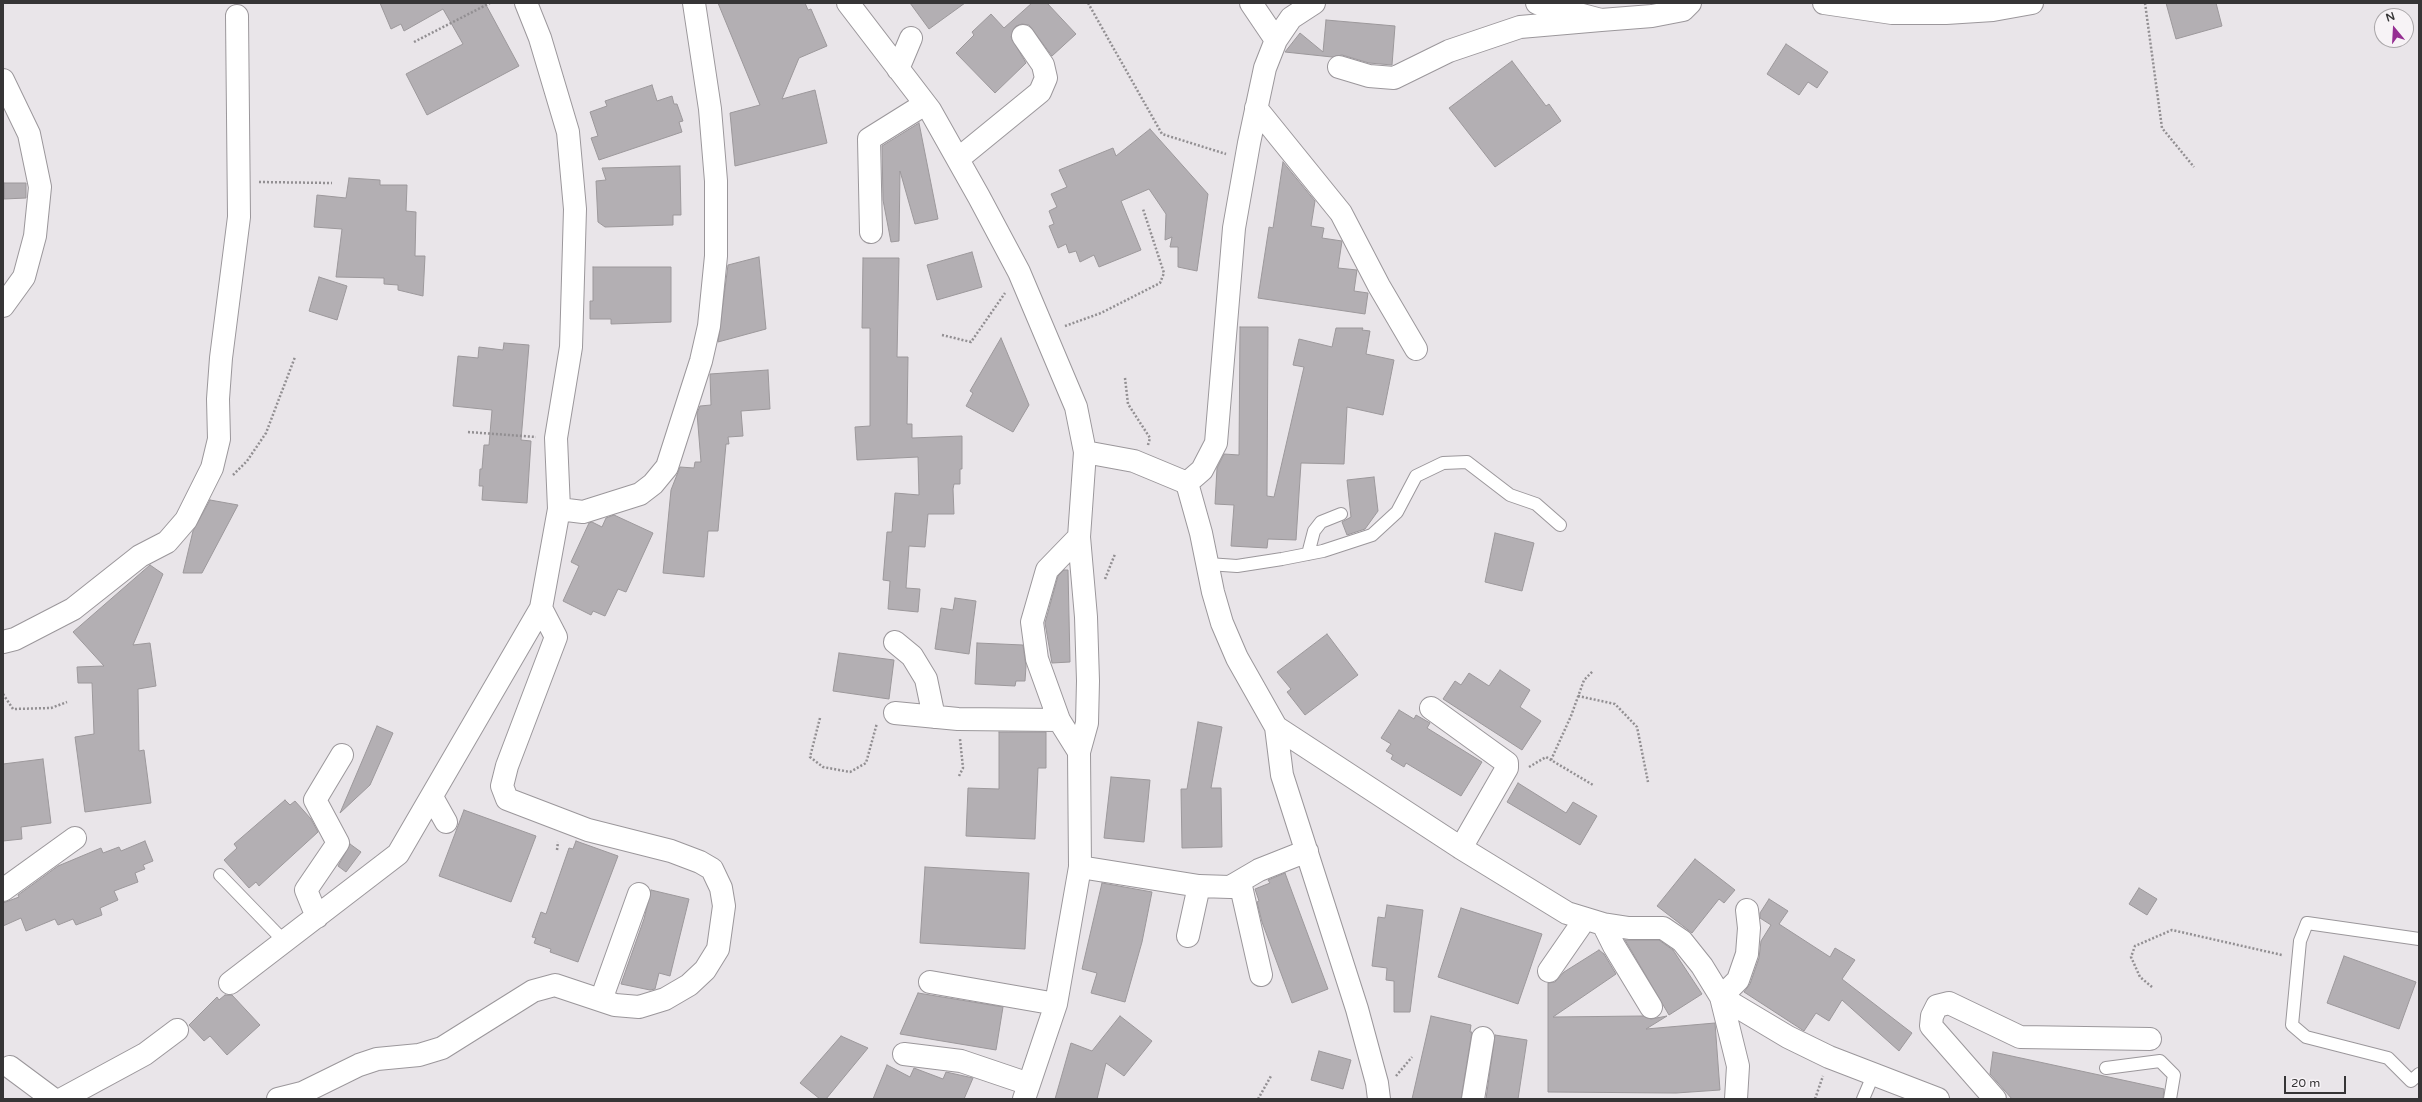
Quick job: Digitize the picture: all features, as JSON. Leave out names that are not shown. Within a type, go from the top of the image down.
[{"type":"street","points":[[230,983],[398,854],[541,608],[558,509],[556,438],[571,347],[575,209],[568,132],[540,38],[526,3]]},
{"type":"street","points":[[558,509],[583,512],[640,494],[653,484],[667,467],[701,361],[709,326],[716,256],[716,181],[710,110],[694,3]]},
{"type":"street","points":[[848,3],[925,104],[958,159],[1019,272],[1076,407],[1085,452],[1079,537],[1086,617],[1088,681],[1087,723],[1079,752],[1080,867],[1056,1004],[1026,1092],[961,1061],[904,1054]]},
{"type":"street","points":[[1251,3],[1276,40]]},
{"type":"street","points":[[1187,483],[1202,470],[1216,443],[1234,228],[1256,108],[1265,68],[1276,40],[1291,18],[1314,3]]},
{"type":"street","points":[[1537,3],[1601,20]]},
{"type":"street","points":[[1339,67],[1369,76],[1394,78],[1449,51],[1520,27],[1652,16],[1683,10],[1690,3]]},
{"type":"street","points":[[1824,3],[1892,13],[1939,13],[1993,10],[2032,3]]},
{"type":"street","points":[[3,642],[15,639],[73,609],[140,556],[167,542],[186,520],[202,491],[212,468],[219,439],[218,400],[221,358],[239,217],[237,16]]},
{"type":"street","points":[[958,159],[1040,92],[1046,78],[1043,65],[1023,36]]},
{"type":"street","points":[[898,69],[912,38]]},
{"type":"street","points":[[3,80],[29,134],[40,187],[35,236],[24,277],[3,306]]},
{"type":"street","points":[[871,232],[869,139],[925,104]]},
{"type":"street","points":[[1256,108],[1341,212],[1378,286],[1416,349]]},
{"type":"street","points":[[1085,452],[1143,465],[1187,483]]},
{"type":"street","points":[[1187,483],[1208,564],[1213,592],[1222,623],[1237,658],[1276,727],[1282,775],[1357,1009],[1377,1083],[1379,1099]]},
{"type":"street","points":[[1079,537],[1047,570],[1032,622],[1037,659],[1058,720],[1079,752]]},
{"type":"street","points":[[278,1099],[302,1093],[359,1065],[377,1058],[419,1055],[442,1048],[533,991],[555,985],[615,1005],[639,1006],[665,999],[689,985],[705,970],[718,949],[724,906],[721,888],[712,869],[700,862],[671,851],[588,830],[507,799],[502,786],[507,766],[556,637],[541,608]]},
{"type":"street","points":[[895,642],[912,656],[926,678],[934,716]]},
{"type":"street","points":[[1431,708],[1507,763],[1506,768],[1461,848]]},
{"type":"street","points":[[895,713],[958,719],[1058,720]]},
{"type":"street","points":[[1276,727],[1461,848],[1567,913],[1594,921],[1629,928],[1663,928],[1682,941],[1702,966],[1721,997],[1738,1066],[1736,1099]]},
{"type":"street","points":[[317,917],[306,890],[338,843],[315,800],[342,755]]},
{"type":"street","points":[[432,797],[446,822]]},
{"type":"street","points":[[3,890],[75,838]]},
{"type":"street","points":[[1080,867],[1199,886],[1230,887],[1259,870],[1307,851]]},
{"type":"street","points":[[1240,882],[1261,975]]},
{"type":"street","points":[[1188,936],[1199,886]]},
{"type":"street","points":[[601,1000],[638,894]]},
{"type":"street","points":[[1721,997],[1738,980],[1747,954],[1749,928],[1747,910]]},
{"type":"street","points":[[1549,971],[1594,921]]},
{"type":"street","points":[[1594,921],[1651,1008]]},
{"type":"street","points":[[930,982],[1056,1004]]},
{"type":"street","points":[[1721,997],[1788,1037],[1829,1057],[1874,1073],[1938,1099]]},
{"type":"street","points":[[1995,1099],[1931,1026],[1932,1016],[1937,1006],[1949,1003],[2020,1037],[2150,1039]]},
{"type":"street","points":[[62,1099],[145,1054],[177,1030]]},
{"type":"street","points":[[1473,1099],[1483,1038]]},
{"type":"street","points":[[5,1068],[53,1099]]},
{"type":"lane","points":[[1208,564],[1237,566],[1308,554],[1372,535],[1397,512],[1416,476],[1443,464],[1467,462],[1510,495],[1536,504],[1560,525]]},
{"type":"lane","points":[[1308,554],[1314,531],[1321,522],[1341,514]]},
{"type":"lane","points":[[220,874],[284,942]]},
{"type":"lane","points":[[2419,939],[2306,923],[2300,941],[2292,1025],[2306,1037],[2388,1058],[2411,1081],[2419,1074]]},
{"type":"lane","points":[[2106,1068],[2160,1061],[2174,1075],[2170,1099]]},
{"type":"lane","points":[[1863,1099],[1874,1073]]},
{"type":"path","points":[[414,42],[490,3]]},
{"type":"path","points":[[1088,3],[1162,134],[1246,160]]},
{"type":"path","points":[[2145,3],[2162,128],[2194,167]]},
{"type":"path","points":[[238,181],[332,183]]},
{"type":"path","points":[[1045,333],[1101,313],[1160,283],[1164,273],[1143,209]]},
{"type":"path","points":[[942,335],[971,342],[1019,272]]},
{"type":"path","points":[[232,477],[247,461],[266,433],[295,357]]},
{"type":"path","points":[[1125,378],[1128,404],[1150,438],[1143,465]]},
{"type":"path","points":[[468,432],[556,438]]},
{"type":"path","points":[[1551,760],[1584,680],[1593,671]]},
{"type":"path","points":[[3,694],[13,709],[50,708],[67,702]]},
{"type":"path","points":[[1578,696],[1615,704],[1637,727],[1648,782]]},
{"type":"path","points":[[820,718],[810,757],[823,767],[850,772],[866,763],[878,718],[895,713]]},
{"type":"path","points":[[958,719],[963,768],[959,776]]},
{"type":"path","points":[[1525,770],[1546,757],[1593,785]]},
{"type":"path","points":[[2152,987],[2140,978],[2130,957],[2135,946],[2172,930],[2298,958]]},
{"type":"path","points":[[1258,1099],[1271,1076]]},
{"type":"building","points":[[380,3],[485,3],[519,66],[427,115],[406,74],[463,44],[443,9],[404,31],[401,24],[391,29]]},
{"type":"building","points":[[718,3],[805,3],[808,10],[811,9],[827,46],[799,58],[782,99],[815,90],[827,143],[735,166],[730,113],[760,105]]},
{"type":"building","points":[[910,3],[965,3],[929,29]]},
{"type":"building","points":[[1032,3],[1047,3],[1076,34],[1052,56],[1029,25],[1022,24],[1016,26],[1011,37],[1026,63],[995,93],[956,53],[974,35],[972,32],[991,14],[1004,28]]},
{"type":"building","points":[[2166,3],[2216,3],[2222,26],[2176,39]]},
{"type":"building","points":[[1326,20],[1395,26],[1392,65],[1369,63],[1342,55],[1332,57],[1285,52],[1300,33],[1323,52]]},
{"type":"building","points":[[1786,44],[1828,72],[1817,88],[1808,82],[1799,95],[1767,74]]},
{"type":"building","points":[[1512,61],[1546,106],[1549,104],[1561,121],[1495,167],[1449,108]]},
{"type":"building","points":[[652,85],[657,101],[672,96],[674,104],[677,104],[683,121],[679,122],[682,132],[599,160],[591,138],[598,136],[590,112],[607,106],[605,101]]},
{"type":"building","points":[[919,123],[938,219],[915,224],[900,171],[899,241],[891,242],[883,200],[882,146]]},
{"type":"building","points":[[1150,129],[1208,194],[1197,271],[1178,267],[1178,247],[1170,247],[1172,237],[1165,240],[1166,214],[1149,189],[1121,201],[1141,250],[1099,267],[1094,255],[1080,262],[1076,251],[1069,253],[1066,244],[1058,248],[1049,226],[1054,224],[1049,211],[1057,207],[1051,194],[1067,187],[1059,170],[1113,148],[1116,156]]},
{"type":"building","points":[[1283,162],[1315,201],[1311,226],[1324,228],[1322,238],[1342,241],[1338,268],[1357,270],[1354,291],[1368,293],[1365,314],[1258,298],[1269,227],[1273,228]]},
{"type":"building","points":[[680,166],[681,215],[673,215],[673,225],[605,227],[598,222],[596,181],[606,180],[602,168]]},
{"type":"building","points":[[349,178],[380,180],[380,185],[407,185],[406,211],[416,212],[415,256],[425,256],[423,296],[398,290],[398,285],[384,284],[384,278],[336,277],[342,229],[314,227],[317,195],[346,198]]},
{"type":"building","points":[[4,183],[26,183],[26,198],[4,199]]},
{"type":"building","points":[[972,252],[982,287],[937,300],[927,265]]},
{"type":"building","points":[[759,257],[766,329],[718,342],[728,265]]},
{"type":"building","points":[[863,258],[899,258],[897,357],[908,357],[907,424],[912,424],[912,438],[962,436],[962,469],[960,469],[960,484],[954,484],[953,489],[954,514],[928,514],[925,547],[909,546],[906,588],[920,589],[918,612],[888,609],[890,581],[883,580],[887,532],[892,532],[895,493],[919,495],[918,457],[857,460],[855,427],[870,426],[870,328],[862,328]]},
{"type":"building","points":[[593,267],[671,267],[671,322],[611,324],[611,319],[590,319],[590,301],[593,301]]},
{"type":"building","points":[[319,277],[347,286],[337,320],[309,311]]},
{"type":"building","points":[[1240,327],[1268,327],[1267,496],[1274,497],[1304,367],[1293,365],[1299,339],[1332,347],[1336,328],[1363,328],[1362,330],[1370,331],[1366,354],[1394,360],[1383,415],[1347,407],[1344,464],[1301,463],[1296,540],[1268,539],[1267,548],[1231,546],[1234,505],[1215,504],[1217,468],[1224,454],[1239,455]]},
{"type":"building","points":[[1001,338],[1029,405],[1013,432],[966,406],[973,393],[970,391]]},
{"type":"building","points":[[504,343],[529,345],[521,440],[531,441],[527,503],[482,500],[483,486],[479,486],[480,469],[482,469],[484,445],[489,445],[492,410],[453,406],[458,356],[478,358],[479,347],[503,350]]},
{"type":"building","points":[[768,370],[770,409],[741,411],[743,436],[728,437],[729,444],[726,444],[718,531],[708,531],[704,577],[663,573],[671,490],[680,467],[694,468],[695,462],[701,462],[697,413],[700,406],[711,405],[710,374]]},
{"type":"building","points":[[1374,477],[1378,511],[1365,529],[1347,535],[1342,522],[1351,517],[1347,480]]},
{"type":"building","points":[[210,500],[238,505],[202,573],[183,573],[193,531]]},
{"type":"building","points":[[614,515],[653,533],[626,592],[618,589],[605,616],[593,611],[591,615],[563,601],[579,566],[571,562],[589,523],[592,522],[602,527],[606,518]]},
{"type":"building","points":[[1495,533],[1534,543],[1522,591],[1485,582]]},
{"type":"building","points":[[150,565],[163,574],[133,645],[150,643],[156,686],[138,689],[139,751],[144,750],[151,803],[85,812],[75,737],[94,734],[92,683],[78,683],[77,667],[104,666],[73,632]]},
{"type":"building","points":[[1064,570],[1068,570],[1070,662],[1052,663],[1045,623],[1058,576]]},
{"type":"building","points":[[955,598],[976,601],[969,654],[935,649],[941,608],[953,610]]},
{"type":"building","points":[[1327,634],[1358,675],[1305,715],[1287,692],[1291,689],[1277,672]]},
{"type":"building","points":[[977,643],[1023,645],[1026,666],[1025,681],[1016,681],[1015,686],[975,684]]},
{"type":"building","points":[[839,653],[894,660],[889,699],[833,691]]},
{"type":"building","points":[[1500,670],[1530,690],[1520,707],[1541,721],[1522,750],[1443,699],[1455,681],[1461,685],[1469,673],[1489,686]]},
{"type":"building","points":[[1399,710],[1414,719],[1416,715],[1430,723],[1427,728],[1482,762],[1461,796],[1406,763],[1404,767],[1391,759],[1393,755],[1386,751],[1391,744],[1381,738]]},
{"type":"building","points":[[1198,722],[1222,727],[1211,788],[1221,788],[1222,847],[1182,848],[1181,789],[1187,789]]},
{"type":"building","points":[[377,726],[393,733],[370,785],[340,813]]},
{"type":"building","points":[[999,732],[1046,732],[1046,768],[1038,768],[1035,839],[966,836],[968,788],[999,789]]},
{"type":"building","points":[[43,759],[51,823],[21,827],[22,839],[3,841],[3,764]]},
{"type":"building","points":[[1111,777],[1150,780],[1144,842],[1104,838]]},
{"type":"building","points":[[1518,783],[1566,813],[1573,802],[1597,816],[1580,845],[1507,802]]},
{"type":"building","points":[[285,800],[290,805],[295,801],[311,819],[318,832],[259,886],[256,882],[249,888],[224,860],[237,848],[234,844]]},
{"type":"building","points":[[464,810],[536,836],[511,902],[439,876]]},
{"type":"building","points":[[145,841],[153,861],[143,865],[145,869],[135,873],[138,882],[114,891],[118,900],[100,908],[102,915],[76,925],[73,919],[58,925],[55,919],[26,931],[21,918],[3,926],[3,903],[19,897],[18,895],[58,866],[101,848],[103,853],[119,847],[121,851]]},
{"type":"building","points":[[576,841],[618,856],[578,962],[550,952],[551,949],[534,943],[536,938],[532,937],[541,912],[546,914],[569,848],[573,849]]},
{"type":"building","points":[[350,844],[361,852],[346,872],[338,866]]},
{"type":"building","points":[[1695,859],[1735,890],[1724,903],[1719,899],[1692,933],[1657,906]]},
{"type":"building","points":[[925,867],[1029,873],[1025,949],[920,943]]},
{"type":"building","points":[[1285,873],[1328,989],[1292,1003],[1262,922],[1257,902],[1259,901],[1255,889],[1270,883],[1268,880]]},
{"type":"building","points":[[1102,883],[1152,892],[1142,942],[1125,1002],[1091,993],[1097,973],[1082,969]]},
{"type":"building","points":[[2139,888],[2157,899],[2147,915],[2129,904]]},
{"type":"building","points":[[651,890],[689,899],[670,976],[659,973],[655,989],[650,990],[621,984],[644,919]]},
{"type":"building","points":[[1769,899],[1788,911],[1779,924],[1830,957],[1835,948],[1855,960],[1842,979],[1912,1033],[1899,1051],[1842,1000],[1829,1021],[1816,1013],[1804,1031],[1744,992],[1750,984],[1759,958],[1761,941],[1771,925],[1760,918],[1760,913]]},
{"type":"building","points":[[1387,905],[1423,910],[1410,1012],[1394,1012],[1394,981],[1386,980],[1387,968],[1372,966],[1378,917],[1385,918]]},
{"type":"building","points":[[1461,908],[1542,934],[1518,1004],[1438,977]]},
{"type":"building","points":[[1625,940],[1659,940],[1673,950],[1702,994],[1669,1015]]},
{"type":"building","points":[[1599,950],[1604,954],[1616,974],[1553,1017],[1643,1016],[1651,1019],[1667,1016],[1646,1029],[1715,1023],[1720,1090],[1676,1093],[1548,1092],[1548,983],[1555,982],[1564,972]]},
{"type":"building","points":[[2344,956],[2416,982],[2399,1029],[2327,1003]]},
{"type":"building","points":[[918,993],[1003,1007],[996,1050],[900,1034]]},
{"type":"building","points":[[225,995],[232,995],[260,1025],[227,1055],[210,1036],[204,1041],[189,1025],[217,997],[219,1000]]},
{"type":"building","points":[[1120,1016],[1152,1041],[1124,1076],[1106,1063],[1097,1099],[1055,1099],[1071,1043],[1092,1051]]},
{"type":"building","points":[[1431,1016],[1471,1025],[1470,1032],[1472,1032],[1461,1099],[1412,1099]]},
{"type":"building","points":[[1495,1035],[1527,1040],[1518,1099],[1486,1099]]},
{"type":"building","points":[[841,1036],[868,1048],[826,1099],[820,1099],[800,1083]]},
{"type":"building","points":[[1319,1051],[1351,1060],[1343,1089],[1311,1080]]},
{"type":"building","points":[[1993,1052],[2164,1089],[2163,1099],[2012,1099],[1990,1074]]},
{"type":"building","points":[[887,1065],[910,1077],[914,1068],[943,1079],[946,1072],[973,1078],[964,1099],[873,1099]]}]
